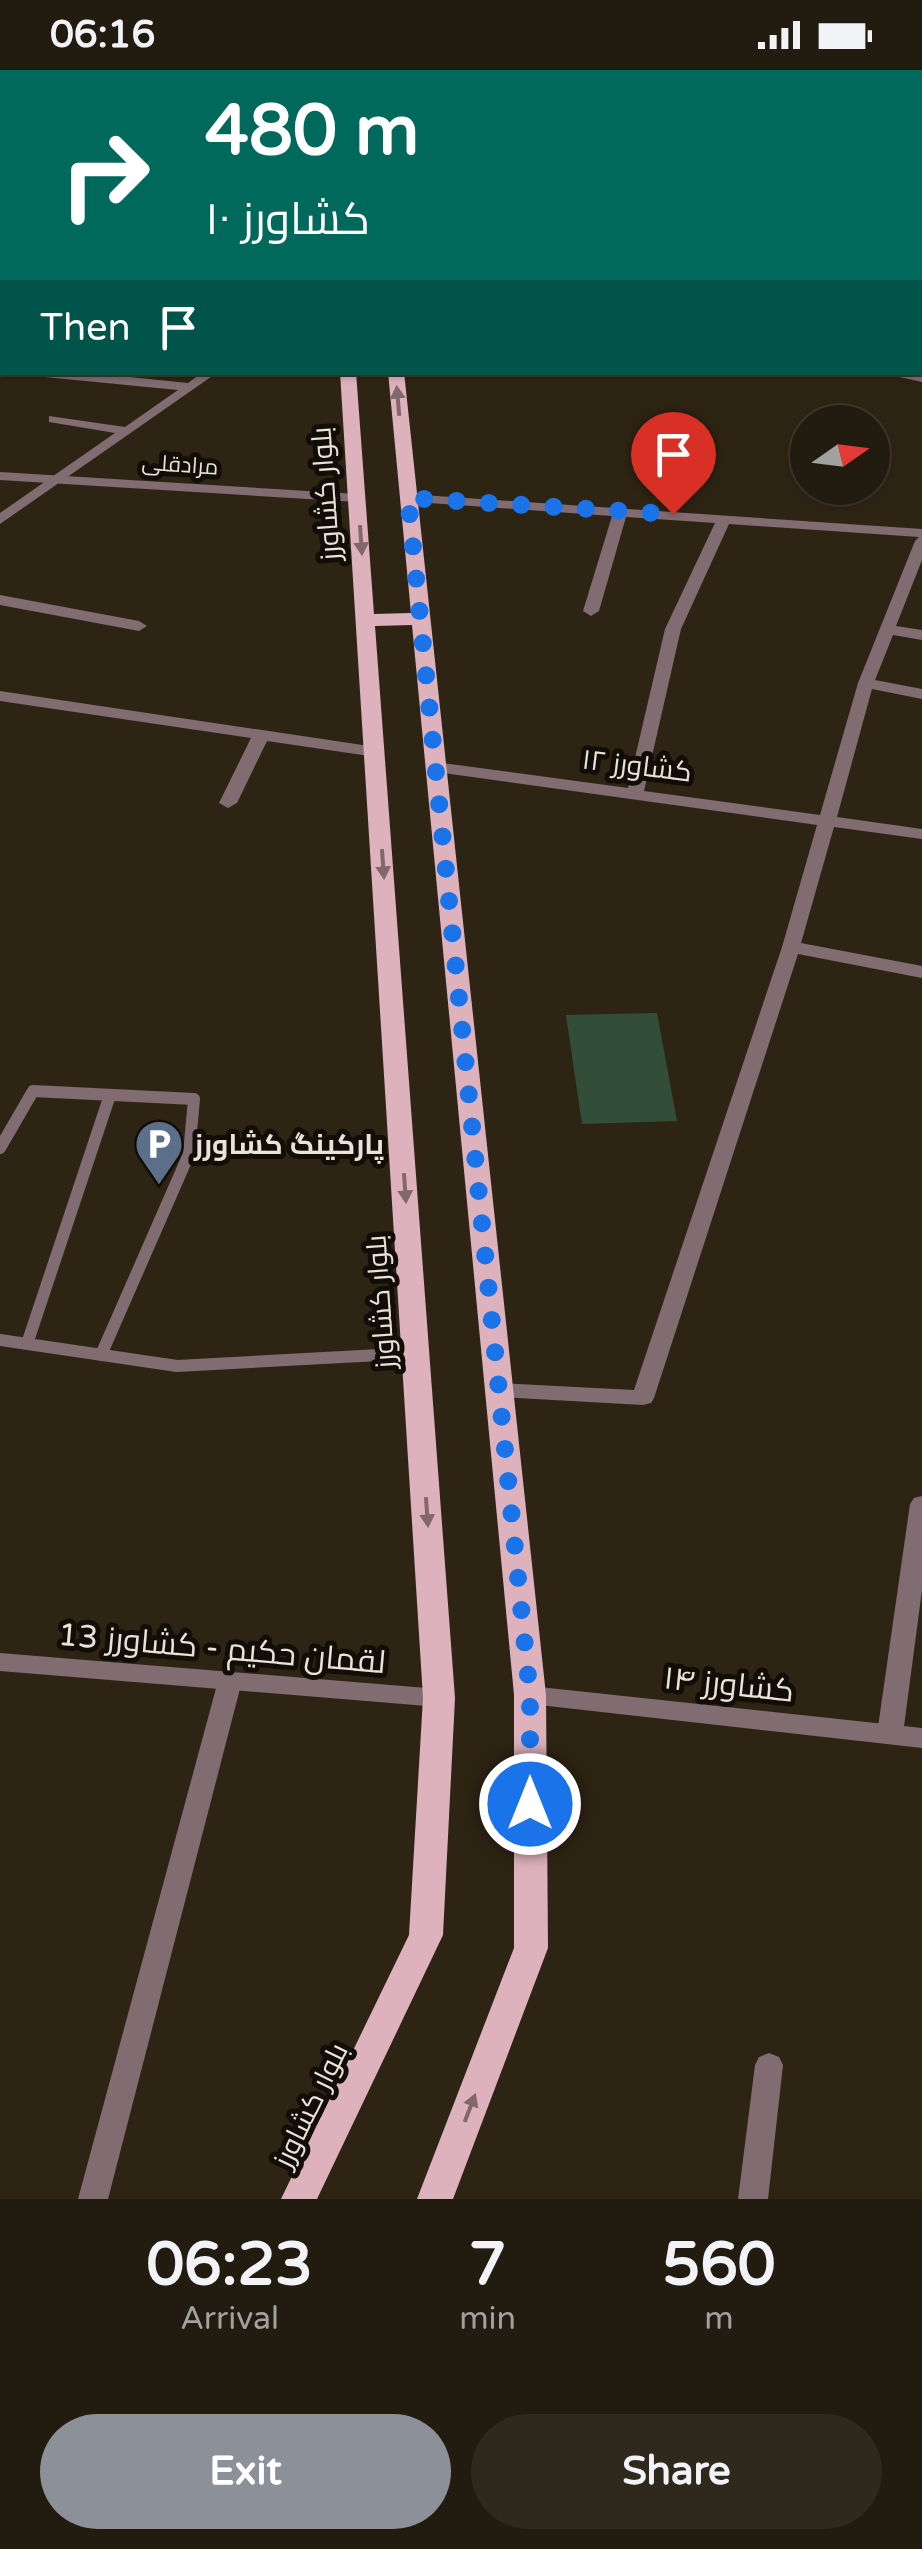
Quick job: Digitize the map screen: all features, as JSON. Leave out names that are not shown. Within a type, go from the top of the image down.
[{"type":"main road","name":"بلوار کشاورز","points":[[299,2199],[426,1935],[439,1698],[348,375]]},
{"type":"main road","points":[[396,375],[530,1695],[532,1948],[435,2199]]},
{"type":"main road","points":[[367,620],[420,618]]},
{"type":"street","points":[[66,375],[192,387]]},
{"type":"street","points":[[0,520],[208,375]]},
{"type":"street","points":[[54,420],[127,432]]},
{"type":"street","name":"مرادقلی","points":[[0,476],[357,498]]},
{"type":"street","points":[[408,498],[922,533]]},
{"type":"street","points":[[591,611],[621,511]]},
{"type":"street","points":[[635,792],[672,628],[725,518]]},
{"type":"street","points":[[498,1390],[643,1398],[831,819],[866,683],[922,541]]},
{"type":"street","points":[[0,600],[139,626]]},
{"type":"street","points":[[886,629],[922,636]]},
{"type":"street","points":[[866,683],[922,694]]},
{"type":"street","points":[[1,698],[376,752]]},
{"type":"street","points":[[228,802],[262,735]]},
{"type":"street","name":"کشاورز ۱۲","points":[[435,767],[922,834]]},
{"type":"street","points":[[791,947],[922,972]]},
{"type":"street","points":[[890,1734],[922,1504]]},
{"type":"street","name":"لقمان حکیم - کشاورز 13","points":[[0,1662],[439,1698]]},
{"type":"street","points":[[93,2199],[230,1681]]},
{"type":"street","name":"کشاورز ۱۴","points":[[530,1695],[922,1738]]},
{"type":"street","points":[[752,2199],[770,2065]]},
{"type":"lane","points":[[0,1148],[32,1091],[194,1099],[189,1154],[100,1355]]},
{"type":"lane","points":[[27,1344],[110,1095]]},
{"type":"lane","points":[[0,1340],[177,1366],[416,1353]]},
{"type":"green space","points":[[657,1013],[677,1121],[582,1124],[566,1015]]},
{"type":"place","name":"پارکینگ کشاورز","points":[[159,1186]]},
{"type":"route","points":[[530,1804],[530,1695],[408,498],[673,514]]}]
